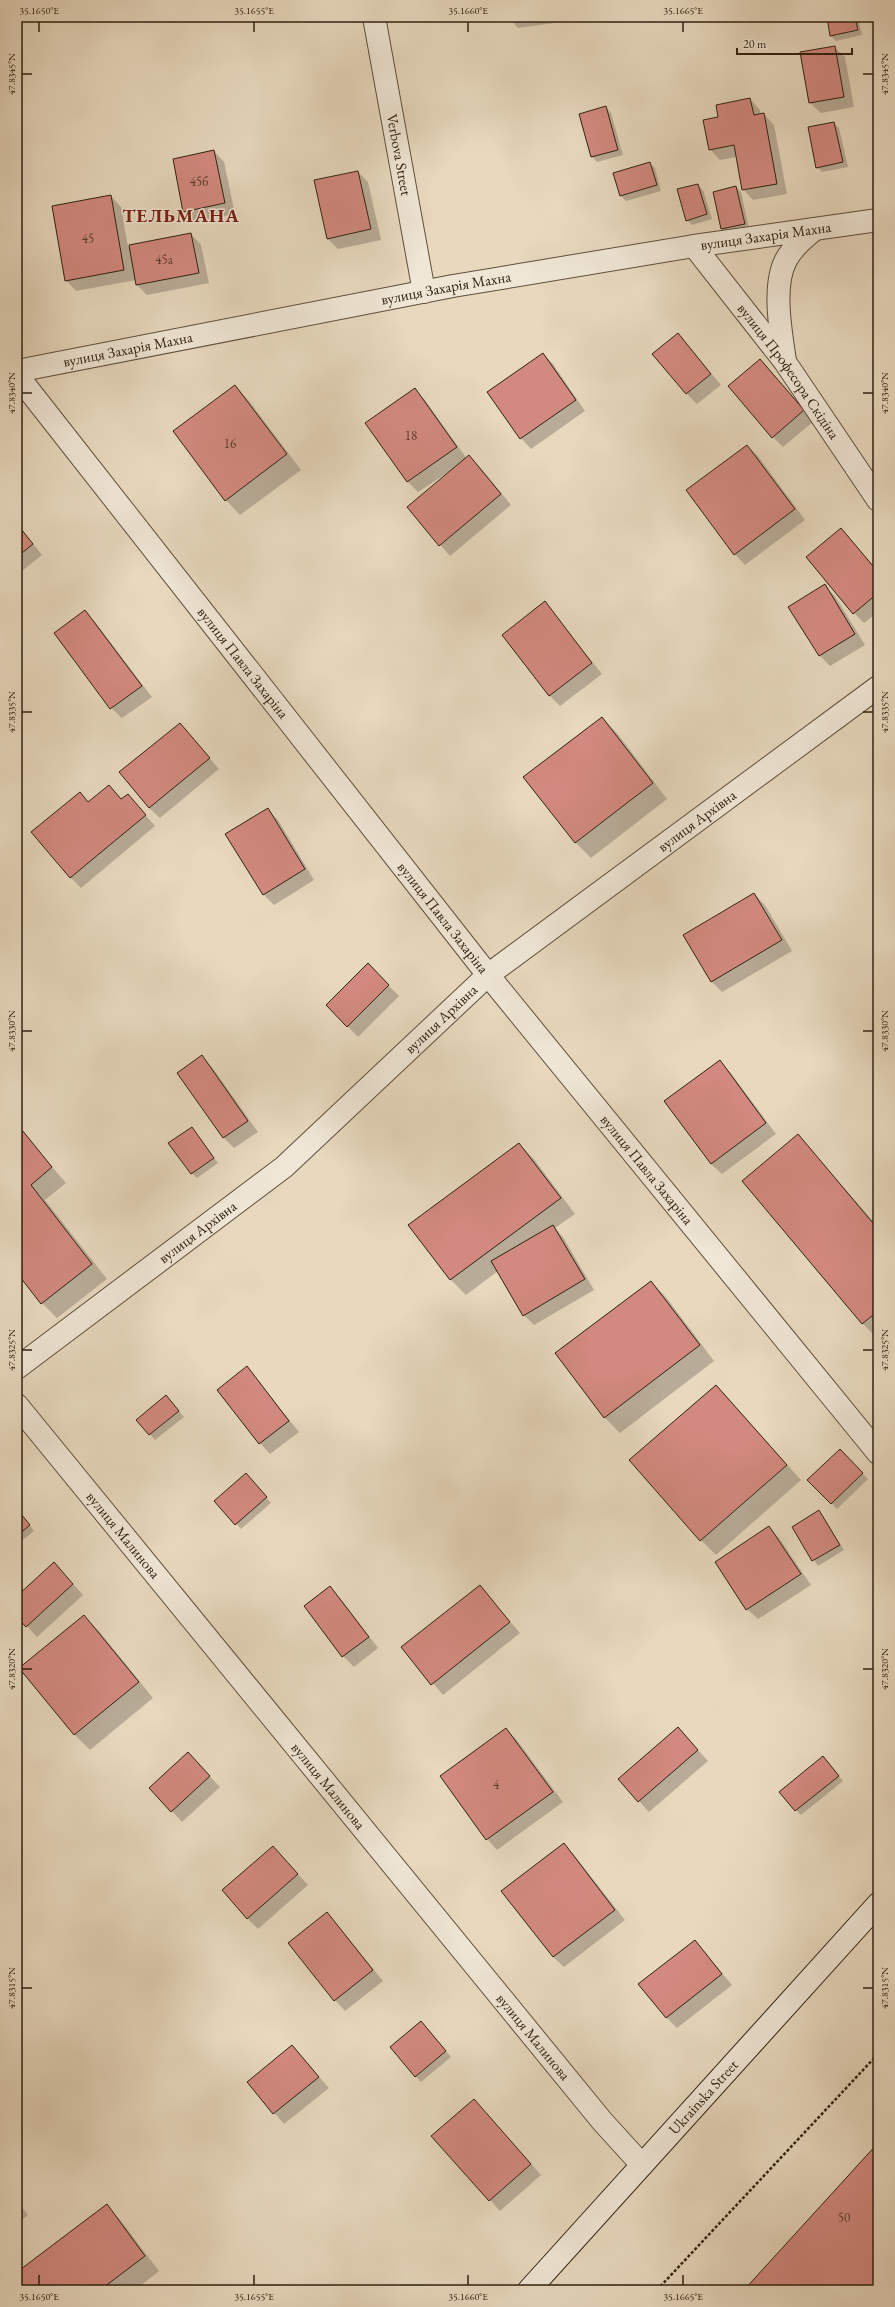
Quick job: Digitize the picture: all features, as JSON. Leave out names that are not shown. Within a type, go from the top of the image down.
[{"type":"street","name":"Verbova Street","points":[[374,17],[424,292]]},
{"type":"street","name":"вулиця Захарія Махна","points":[[17,371],[424,292],[694,246],[878,220]]},
{"type":"street","points":[[785,362],[781,330],[779,282],[785,261],[798,242],[815,229]]},
{"type":"street","name":"вулиця Професора Скідіна","points":[[694,246],[785,362],[878,500]]},
{"type":"street","name":"вулиця Павла Захаріна","points":[[17,375],[488,975],[878,1452]]},
{"type":"street","name":"вулиця Архівна","points":[[17,1368],[284,1168],[488,975],[878,687]]},
{"type":"street","name":"вулиця Малинова","points":[[17,1405],[602,2121],[642,2165]]},
{"type":"street","name":"Ukrainska Street","points":[[529,2290],[878,1904]]},
{"type":"path","points":[[657,2290],[878,2054]]},
{"type":"building","points":[[827,17],[855,17],[858,30],[830,36]]},
{"type":"building","points":[[835,46],[844,97],[809,103],[800,52]]},
{"type":"building","points":[[750,98],[754,115],[764,113],[777,184],[742,190],[734,145],[709,150],[703,120],[718,117],[716,105]]},
{"type":"building","points":[[606,106],[618,150],[591,157],[579,114]]},
{"type":"building","points":[[834,122],[843,162],[816,168],[808,127]]},
{"type":"building","points":[[214,150],[225,203],[183,212],[173,159]]},
{"type":"building","points":[[650,162],[657,185],[620,196],[613,173]]},
{"type":"building","points":[[358,171],[371,229],[327,239],[314,180]]},
{"type":"building","points":[[698,184],[707,214],[686,221],[677,189]]},
{"type":"building","points":[[736,186],[745,224],[721,229],[713,192]]},
{"type":"building","points":[[111,195],[124,270],[65,281],[52,206]]},
{"type":"building","points":[[191,233],[199,273],[136,285],[129,245]]},
{"type":"building","points":[[678,333],[711,374],[686,394],[652,354]]},
{"type":"building","points":[[543,353],[576,400],[520,439],[487,392]]},
{"type":"building","points":[[760,359],[804,410],[772,438],[728,386]]},
{"type":"building","points":[[235,385],[287,454],[225,501],[173,431]]},
{"type":"building","points":[[415,388],[457,447],[407,482],[365,423]]},
{"type":"building","points":[[747,445],[795,509],[734,555],[686,490]]},
{"type":"building","points":[[469,455],[501,494],[439,546],[407,507]]},
{"type":"building","points":[[17,524],[33,544],[17,557]]},
{"type":"building","points":[[841,528],[878,572],[878,593],[853,614],[806,557]]},
{"type":"building","points":[[825,584],[855,634],[819,656],[788,607]]},
{"type":"building","points":[[545,601],[592,663],[549,696],[502,635]]},
{"type":"building","points":[[85,610],[142,686],[110,709],[54,633]]},
{"type":"building","points":[[602,717],[653,783],[575,843],[523,777]]},
{"type":"building","points":[[180,723],[210,758],[149,808],[119,772]]},
{"type":"building","points":[[109,785],[121,799],[128,794],[146,815],[70,878],[31,832],[80,792],[88,802]]},
{"type":"building","points":[[268,808],[305,869],[263,895],[225,834]]},
{"type":"building","points":[[754,893],[782,940],[711,982],[683,935]]},
{"type":"building","points":[[368,963],[389,985],[347,1027],[326,1005]]},
{"type":"building","points":[[202,1055],[248,1121],[223,1138],[177,1073]]},
{"type":"building","points":[[720,1060],[766,1123],[711,1164],[664,1101]]},
{"type":"building","points":[[192,1127],[214,1158],[191,1174],[168,1143]]},
{"type":"building","points":[[22,1130],[52,1167],[31,1185],[92,1264],[41,1304],[17,1273],[17,1134]]},
{"type":"building","points":[[798,1134],[878,1229],[878,1311],[862,1324],[742,1181]]},
{"type":"building","points":[[519,1143],[561,1198],[450,1280],[408,1225]]},
{"type":"building","points":[[553,1225],[585,1279],[523,1316],[491,1261]]},
{"type":"building","points":[[651,1281],[700,1345],[604,1418],[555,1353]]},
{"type":"building","points":[[247,1366],[289,1421],[259,1444],[217,1390]]},
{"type":"building","points":[[716,1385],[787,1465],[700,1541],[629,1460]]},
{"type":"building","points":[[166,1395],[179,1411],[149,1435],[136,1420]]},
{"type":"building","points":[[840,1449],[863,1473],[831,1504],[807,1480]]},
{"type":"building","points":[[246,1473],[267,1497],[235,1525],[214,1501]]},
{"type":"building","points":[[17,1509],[30,1525],[17,1536]]},
{"type":"building","points":[[819,1510],[840,1545],[812,1561],[792,1527]]},
{"type":"building","points":[[769,1526],[801,1574],[746,1610],[715,1562]]},
{"type":"building","points":[[54,1562],[73,1584],[26,1627],[17,1617],[17,1596]]},
{"type":"building","points":[[480,1585],[510,1622],[431,1685],[401,1647]]},
{"type":"building","points":[[330,1586],[369,1637],[342,1657],[304,1606]]},
{"type":"building","points":[[84,1615],[139,1682],[74,1735],[19,1668]]},
{"type":"building","points":[[678,1727],[698,1750],[638,1802],[618,1779]]},
{"type":"building","points":[[506,1728],[553,1792],[486,1840],[440,1776]]},
{"type":"building","points":[[188,1752],[210,1776],[171,1812],[149,1788]]},
{"type":"building","points":[[823,1756],[839,1776],[795,1811],[779,1792]]},
{"type":"building","points":[[564,1843],[615,1910],[553,1957],[501,1891]]},
{"type":"building","points":[[273,1846],[298,1874],[247,1919],[222,1890]]},
{"type":"building","points":[[327,1912],[373,1970],[334,2001],[288,1943]]},
{"type":"building","points":[[695,1940],[722,1974],[666,2018],[638,1984]]},
{"type":"building","points":[[421,2021],[446,2051],[415,2077],[390,2047]]},
{"type":"building","points":[[292,2045],[319,2077],[273,2114],[247,2082]]},
{"type":"building","points":[[474,2099],[531,2164],[489,2201],[431,2136]]},
{"type":"building","points":[[878,2143],[878,2290],[744,2290]]},
{"type":"building","points":[[107,2204],[145,2256],[100,2290],[21,2290],[17,2285],[17,2272]]},
{"type":"district","name":"ТЕЛЬМАНА","points":[[181,215]]}]
